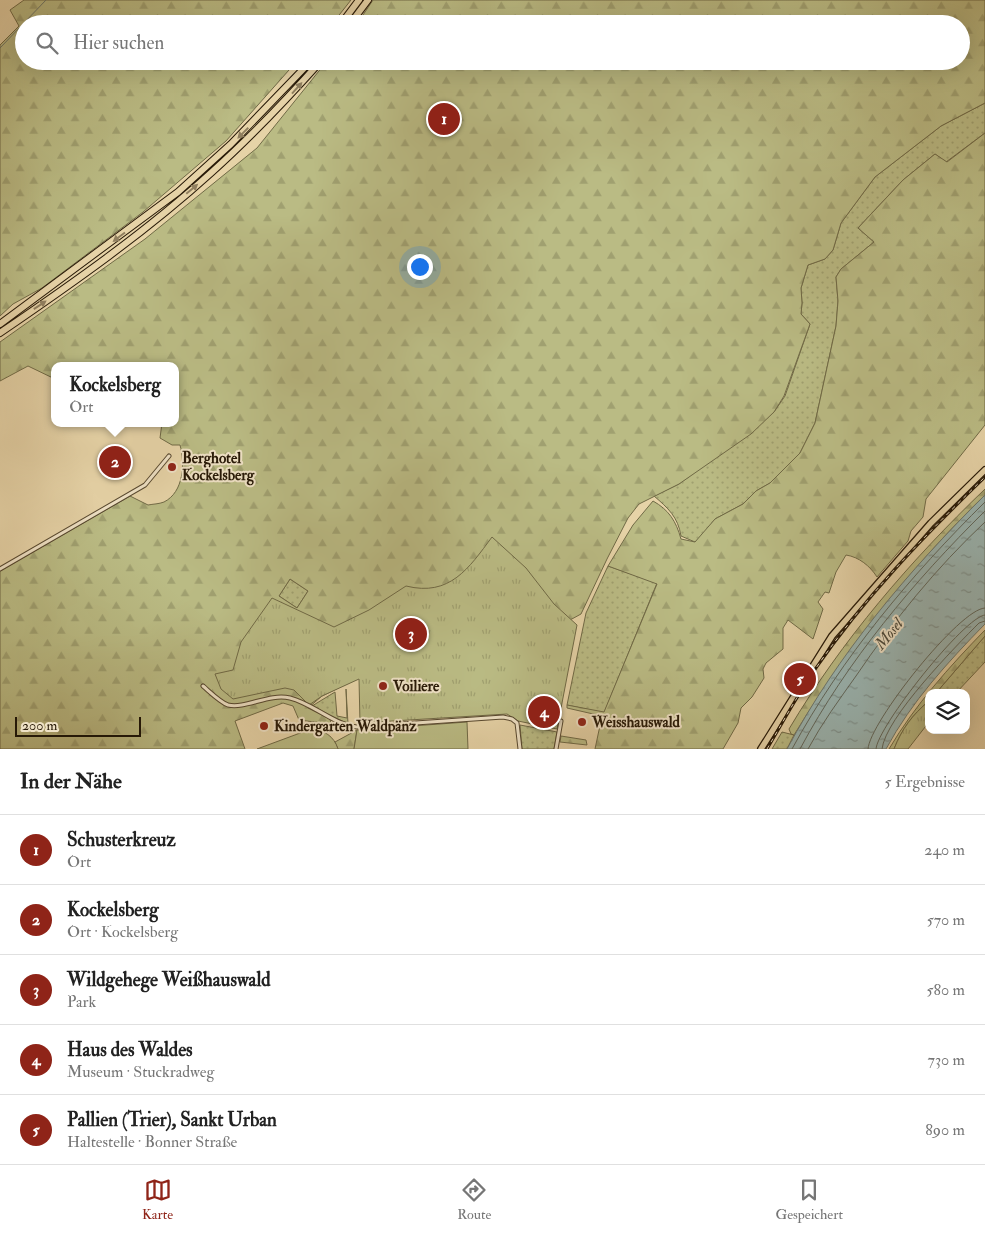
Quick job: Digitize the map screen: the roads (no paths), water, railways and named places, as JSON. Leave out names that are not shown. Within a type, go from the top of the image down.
[{"type":"highway","points":[[348,15],[359,0]]},
{"type":"highway","points":[[357,15],[368,0]]},
{"type":"highway","points":[[0,324],[178,192],[232,144],[302,70]]},
{"type":"highway","points":[[0,333],[67,287],[185,195],[257,129],[313,70]]},
{"type":"main road","points":[[761,749],[827,643],[856,607],[931,523],[985,470]]},
{"type":"street","points":[[0,569],[145,485],[169,456]]},
{"type":"street","points":[[203,686],[227,704],[236,705],[265,698],[290,698],[346,725],[357,727],[503,717],[517,723],[520,749]]},
{"type":"street","points":[[556,749],[561,721]]},
{"type":"water","name":"Mosel","points":[[985,495],[985,624],[925,689],[886,749],[787,749],[829,680],[876,615],[956,524]]},
{"type":"waterway","points":[[32,15],[46,0]]},
{"type":"waterway","points":[[0,48],[15,32]]},
{"type":"railway","points":[[767,749],[809,678],[874,592],[917,545],[985,477]]},
{"type":"place","name":"Schusterkreuz","points":[[444,119]]},
{"type":"place","name":"Kockelsberg","points":[[115,462]]},
{"type":"place","name":"Berghotel Kockelsberg","points":[[172,467]]},
{"type":"place","name":"Wildgehege Weißhauswald","points":[[411,634]]},
{"type":"place","name":"Pallien (Trier), Sankt Urban","points":[[800,679]]},
{"type":"place","name":"Voiliere","points":[[383,686]]},
{"type":"place","name":"Haus des Waldes","points":[[544,712]]},
{"type":"place","name":"Weisshauswald","points":[[582,722]]},
{"type":"place","name":"Kindergarten Waldpänz","points":[[264,726]]}]
